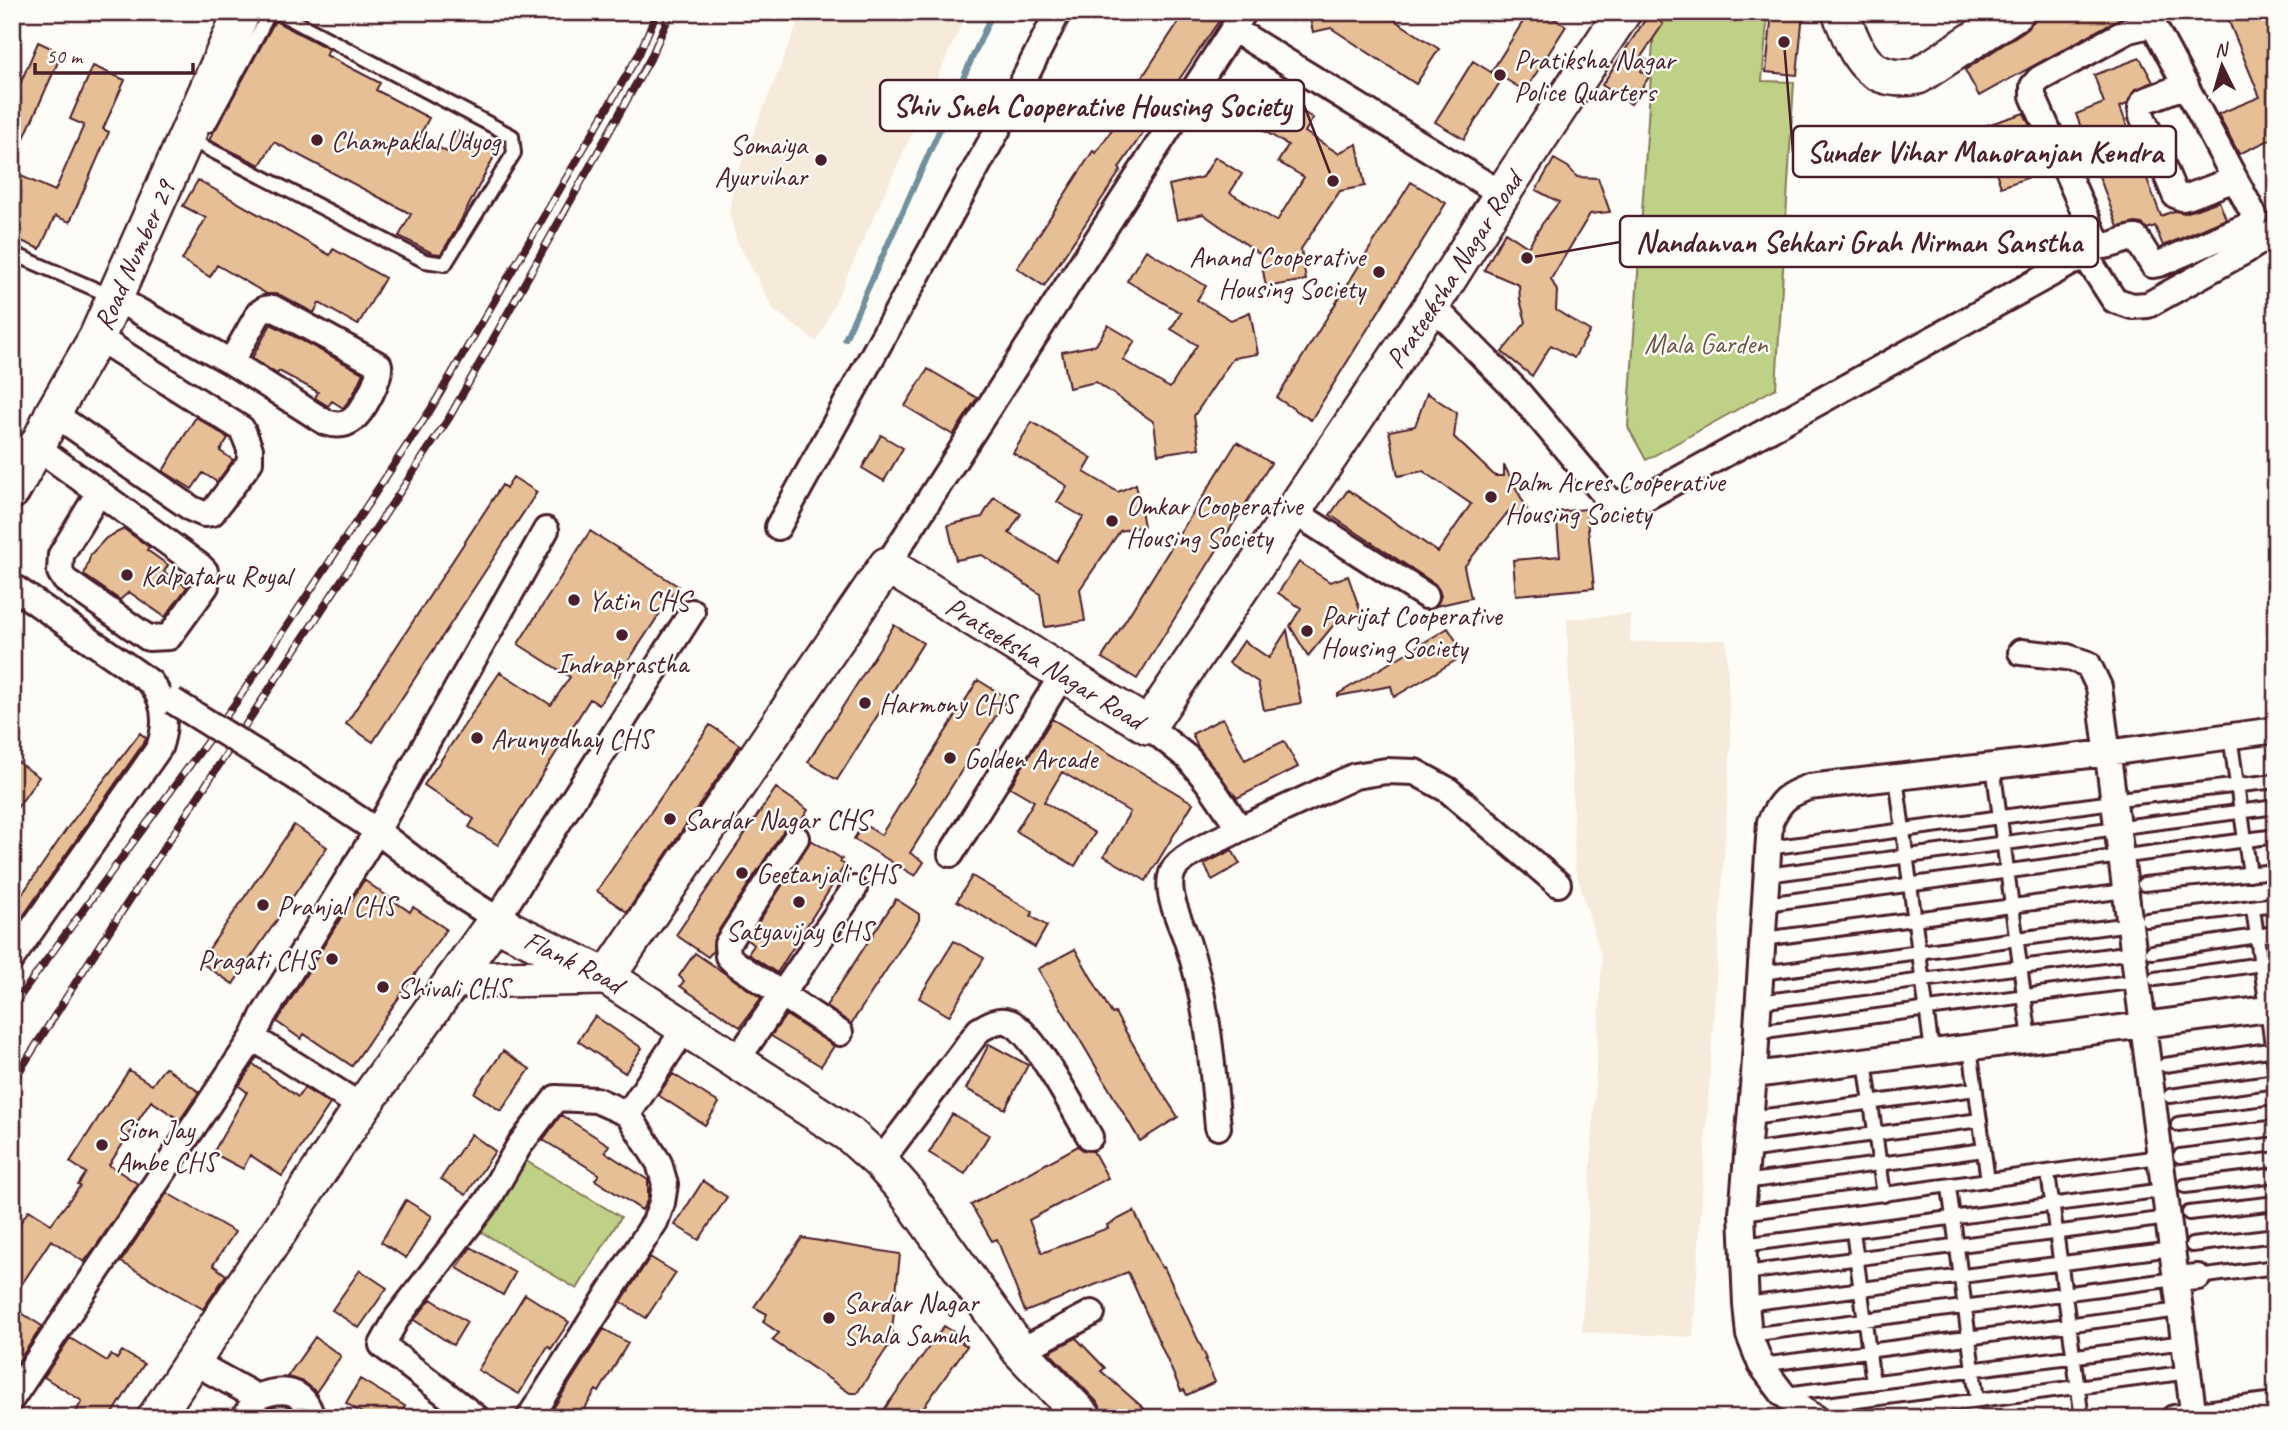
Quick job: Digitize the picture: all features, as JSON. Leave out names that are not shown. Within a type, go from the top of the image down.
[{"type":"street","name":"Road Number 29","points":[[12,491],[97,337],[193,141],[242,12]]},
{"type":"street","points":[[778,527],[1010,107],[1058,12]]},
{"type":"street","name":"Prateeksha Nagar Road","points":[[887,565],[1148,726],[1432,304],[1623,12]]},
{"type":"street","points":[[1840,12],[1858,56],[1877,73],[1900,80],[1918,76],[1988,22],[2016,12]]},
{"type":"street","points":[[2136,19],[2155,28],[2186,85],[2254,215],[2252,224],[2153,265],[2136,238],[2107,247],[2101,246],[2096,239],[2033,96],[2033,86],[2039,79],[2136,19]]},
{"type":"street","points":[[453,980],[607,977],[887,565],[1238,21],[1502,194]]},
{"type":"street","points":[[2186,85],[2144,101],[2141,108],[2175,195],[2182,198],[2190,196],[2235,179]]},
{"type":"street","points":[[1432,304],[1517,391],[1609,500],[1626,503],[1645,498],[2085,255],[2114,300],[2133,306],[2148,305],[2276,231]]},
{"type":"street","points":[[115,298],[231,362],[333,425],[354,419],[377,382],[380,372],[379,365],[274,308],[258,313],[231,362]]},
{"type":"street","points":[[53,413],[192,509],[204,514],[212,513],[250,462],[250,449],[242,429],[97,337]]},
{"type":"street","points":[[37,447],[201,566],[205,571],[206,586],[169,636],[148,638],[65,580],[61,572],[61,555],[99,492]]},
{"type":"street","points":[[1293,511],[1426,596]]},
{"type":"street","points":[[12,1398],[253,1038],[263,1016],[377,831],[546,530]]},
{"type":"street","points":[[12,586],[121,660],[164,695],[377,831],[464,898],[504,924],[517,979]]},
{"type":"street","points":[[504,924],[692,612]]},
{"type":"street","points":[[2021,652],[2067,657],[2088,664],[2099,687],[2107,754],[2120,800],[2139,922],[2146,980],[2143,1025],[2170,1157],[2187,1278],[2180,1310],[2189,1372],[2187,1417],[2276,1405]]},
{"type":"street","points":[[951,854],[1063,674]]},
{"type":"street","points":[[12,958],[159,748],[164,731],[164,695]]},
{"type":"street","points":[[12,974],[184,724],[173,716],[164,695]]},
{"type":"street","points":[[1148,726],[1188,758],[1240,829]]},
{"type":"street","points":[[1816,1418],[1783,1394],[1761,1365],[1749,1335],[1746,1304],[1742,1213],[1754,1075],[1770,822],[1778,804],[1792,793],[1809,787],[2107,754],[2276,730]]},
{"type":"street","points":[[1218,1127],[1210,1035],[1195,965],[1170,883],[1172,873],[1184,860],[1240,829],[1355,776],[1386,771],[1415,772],[1448,790],[1558,884]]},
{"type":"street","points":[[796,838],[727,944],[728,956],[782,996],[840,1033]]},
{"type":"street","points":[[737,1060],[854,889]]},
{"type":"street","name":"Flank Road","points":[[155,1418],[362,1107],[453,980],[504,924],[607,977],[850,1135],[903,1188],[1020,1351],[1084,1418]]},
{"type":"street","points":[[1754,1075],[2271,1008]]},
{"type":"street","points":[[880,1163],[979,1030],[995,1021],[1009,1022],[1023,1031],[1051,1070],[1090,1137]]},
{"type":"street","points":[[628,1114],[685,1028]]},
{"type":"street","points":[[253,1038],[362,1107]]},
{"type":"street","points":[[477,1418],[382,1345],[397,1318],[488,1200],[519,1146],[556,1098],[596,1100],[628,1114],[659,1163],[665,1184],[662,1203],[655,1222],[529,1418]]},
{"type":"street","points":[[1020,1351],[1092,1313]]},
{"type":"street","points":[[192,1361],[257,1397]]},
{"type":"street","points":[[244,1418],[257,1397],[276,1390],[294,1393],[308,1404],[312,1418]]},
{"type":"lane","points":[[270,12],[193,141],[425,261],[445,264],[514,153],[512,136],[277,12]]},
{"type":"lane","points":[[12,253],[115,298]]},
{"type":"lane","points":[[2230,736],[2250,874]]},
{"type":"lane","points":[[1993,766],[2030,1039]]},
{"type":"lane","points":[[1896,777],[1932,1052]]},
{"type":"lane","points":[[1768,848],[2276,780]]},
{"type":"lane","points":[[1766,875],[2276,807]]},
{"type":"lane","points":[[1765,904],[2276,836]]},
{"type":"lane","points":[[1763,939],[2134,887],[2276,871]]},
{"type":"lane","points":[[1761,973],[2276,904]]},
{"type":"lane","points":[[2253,908],[2271,1008],[2276,1074]]},
{"type":"lane","points":[[1759,1002],[2276,933]]},
{"type":"lane","points":[[1757,1032],[2276,962]]},
{"type":"lane","points":[[1970,1047],[1988,1181]]},
{"type":"lane","points":[[2165,1065],[2274,1050]]},
{"type":"lane","points":[[1865,1061],[1884,1195]]},
{"type":"lane","points":[[2170,1096],[2276,1081]]},
{"type":"lane","points":[[1750,1118],[1976,1089]]},
{"type":"lane","points":[[2178,1124],[2276,1112]]},
{"type":"lane","points":[[1747,1150],[1980,1120]]},
{"type":"lane","points":[[1742,1213],[2276,1144]]},
{"type":"lane","points":[[1744,1182],[1984,1150]]},
{"type":"lane","points":[[2048,1173],[2082,1418]]},
{"type":"lane","points":[[1743,1245],[2276,1175]]},
{"type":"lane","points":[[1949,1186],[1977,1400]]},
{"type":"lane","points":[[1745,1273],[2276,1203]]},
{"type":"lane","points":[[1853,1231],[1873,1382]]},
{"type":"lane","points":[[1746,1304],[2276,1235]]},
{"type":"lane","points":[[1749,1335],[2276,1266]]},
{"type":"lane","points":[[1761,1365],[2180,1310]]},
{"type":"lane","points":[[1783,1394],[2184,1342]]},
{"type":"lane","points":[[1844,1418],[2189,1372]]},
{"type":"path","points":[[349,12],[364,16],[379,12]]},
{"type":"shaded area","name":"Somaiya Ayurvihar","points":[[802,12],[967,12],[817,342],[774,310],[737,241],[729,212],[734,182]]},
{"type":"shaded area","points":[[1630,614],[1630,642],[1726,640],[1731,744],[1693,1337],[1582,1332],[1602,959],[1575,868],[1567,619]]},
{"type":"green space","name":"Mala Garden","points":[[1655,12],[1768,12],[1762,81],[1794,82],[1776,388],[1646,460],[1628,427]]},
{"type":"green space","points":[[521,1158],[621,1217],[577,1289],[478,1230]]},
{"type":"building","points":[[1185,12],[1225,12],[1119,168],[1121,170],[1044,286],[1017,268],[1093,151],[1096,153],[1133,98],[1130,96]]},
{"type":"building","points":[[1306,12],[1382,12],[1439,49],[1416,84],[1331,28],[1313,32],[1309,14]]},
{"type":"building","points":[[1529,12],[1543,12],[1566,26],[1525,91],[1492,71]]},
{"type":"building","points":[[1772,12],[1803,12],[1797,75],[1766,72]]},
{"type":"building","points":[[2047,12],[2138,12],[2122,17],[1979,96],[1965,70],[2027,29],[2035,19]]},
{"type":"building","points":[[2225,12],[2271,12],[2276,24],[2276,137],[2239,154],[2218,114],[2260,97]]},
{"type":"building","points":[[1649,14],[1663,24],[1641,57],[1648,61],[1641,71],[1649,77],[1631,104],[1602,85]]},
{"type":"building","name":"Champaklal Udyog","points":[[275,21],[329,49],[326,55],[380,83],[376,90],[429,118],[419,137],[447,152],[458,131],[497,151],[441,254],[432,253],[399,236],[411,214],[274,142],[260,165],[209,140]]},
{"type":"building","points":[[38,42],[62,53],[12,165],[12,86],[18,89]]},
{"type":"building","points":[[2140,58],[2153,82],[2134,90],[2127,104],[2120,107],[2161,216],[2174,211],[2185,213],[2219,201],[2226,219],[2163,246],[2155,226],[2147,229],[2142,224],[2135,223],[2118,227],[2076,114],[2104,103],[2094,75]]},
{"type":"building","points":[[1473,61],[1502,79],[1464,139],[1435,122]]},
{"type":"building","points":[[93,66],[125,80],[103,129],[109,132],[70,222],[55,216],[40,249],[12,237],[12,172],[55,191],[84,125],[70,119]]},
{"type":"building","points":[[1253,82],[1313,118],[1305,132],[1338,153],[1357,144],[1365,186],[1340,191],[1301,249],[1306,280],[1266,287],[1260,254],[1203,214],[1177,220],[1169,185],[1203,177],[1215,157],[1242,174],[1230,193],[1277,221],[1304,177],[1278,162],[1288,145],[1234,113]]},
{"type":"building","points":[[2024,113],[2050,170],[2001,187],[1981,127]]},
{"type":"building","points":[[1554,159],[1568,167],[1577,177],[1598,178],[1610,212],[1590,214],[1551,279],[1557,291],[1556,310],[1590,331],[1574,358],[1551,345],[1532,376],[1502,352],[1526,322],[1519,285],[1484,270],[1505,232],[1528,247],[1559,202],[1536,190]]},
{"type":"building","points":[[198,180],[330,255],[333,249],[385,278],[358,325],[319,303],[314,313],[280,295],[267,294],[217,265],[210,277],[182,260],[206,218],[183,206]]},
{"type":"building","name":"Anand Cooperative Housing Society","points":[[1411,182],[1446,203],[1311,420],[1277,398]]},
{"type":"building","points":[[1146,250],[1206,286],[1197,300],[1231,320],[1250,312],[1258,354],[1233,358],[1194,416],[1199,448],[1158,454],[1154,422],[1096,382],[1069,388],[1062,352],[1096,345],[1108,325],[1135,341],[1123,360],[1170,388],[1197,345],[1171,329],[1181,313],[1127,281]]},
{"type":"building","points":[[271,324],[363,373],[353,395],[343,408],[332,401],[328,406],[315,398],[318,392],[279,371],[277,374],[252,358]]},
{"type":"building","points":[[928,369],[977,398],[953,435],[905,406]]},
{"type":"building","name":"Palm Acres Cooperative Housing Society","points":[[1427,393],[1457,413],[1454,437],[1495,476],[1504,476],[1504,465],[1527,509],[1509,519],[1508,512],[1464,567],[1471,598],[1436,606],[1441,596],[1435,584],[1330,515],[1348,490],[1438,552],[1471,504],[1423,471],[1398,476],[1389,431],[1415,426]]},
{"type":"building","points":[[196,417],[228,438],[220,451],[233,460],[217,482],[203,473],[192,489],[163,471]]},
{"type":"building","name":"Omkar Cooperative Housing Society","points":[[1032,422],[1092,458],[1084,472],[1118,492],[1136,484],[1144,526],[1120,531],[1080,589],[1085,621],[1045,627],[1040,594],[982,555],[956,560],[948,525],[982,517],[994,497],[1021,514],[1009,533],[1056,561],[1083,517],[1057,502],[1067,486],[1013,453]]},
{"type":"building","points":[[881,435],[903,448],[884,481],[862,468]]},
{"type":"building","points":[[1237,442],[1271,463],[1137,679],[1102,658]]},
{"type":"building","points":[[513,477],[537,492],[373,742],[346,724],[502,485],[506,488]]},
{"type":"building","points":[[1586,509],[1594,588],[1516,595],[1513,560],[1560,556],[1556,512]]},
{"type":"building","name":"Kalpataru Royal","points":[[124,529],[168,565],[164,572],[187,587],[165,617],[129,592],[120,600],[84,575],[91,554],[106,538]]},
{"type":"building","points":[[590,531],[678,586],[599,705],[590,699],[498,845],[469,827],[474,819],[424,785],[500,672],[551,705],[570,677],[518,644]]},
{"type":"building","points":[[1299,562],[1330,582],[1348,576],[1361,613],[1336,622],[1308,656],[1290,626],[1301,608],[1278,593]]},
{"type":"building","name":"Harmony CHS","points":[[894,625],[923,643],[837,780],[808,762]]},
{"type":"building","points":[[1448,628],[1465,655],[1394,697],[1391,686],[1338,696],[1338,694]]},
{"type":"building","points":[[1287,630],[1301,703],[1264,710],[1258,682],[1229,663],[1244,641],[1269,658]]},
{"type":"building","name":"Golden Arcade","points":[[978,680],[1007,698],[910,853],[924,862],[915,876],[854,839],[863,824],[881,835]]},
{"type":"building","points":[[1223,718],[1245,760],[1284,741],[1298,767],[1237,798],[1198,747],[1192,734]]},
{"type":"building","points":[[1052,719],[1193,803],[1146,881],[1104,856],[1130,812],[1062,772],[1044,802],[1095,833],[1075,866],[1016,831],[1034,801],[1010,787]]},
{"type":"building","name":"Sardar Nagar CHS","points":[[710,725],[740,745],[627,912],[597,891]]},
{"type":"building","points":[[140,733],[146,738],[145,741],[12,932],[12,909],[68,827]]},
{"type":"building","points":[[12,758],[39,777],[12,815]]},
{"type":"building","name":"Geetanjali CHS","points":[[776,788],[808,810],[799,824],[790,825],[784,830],[715,936],[713,951],[708,957],[676,935]]},
{"type":"building","name":"Pranjal CHS","points":[[294,825],[327,847],[233,984],[200,962]]},
{"type":"building","name":"Satyavijay CHS","points":[[811,840],[842,859],[840,862],[845,865],[777,973],[748,954],[754,945],[747,940]]},
{"type":"building","points":[[1232,850],[1240,864],[1212,880],[1204,864]]},
{"type":"building","points":[[972,876],[1033,912],[1031,916],[1047,926],[1035,947],[957,901]]},
{"type":"building","points":[[364,880],[410,912],[413,907],[446,929],[352,1066],[304,1034],[301,1039],[277,1022]]},
{"type":"building","points":[[896,899],[919,914],[919,920],[851,1024],[826,1006]]},
{"type":"building","points":[[954,941],[984,958],[949,1016],[919,998]]},
{"type":"building","points":[[1075,949],[1112,1014],[1115,1013],[1178,1117],[1140,1141],[1038,969]]},
{"type":"building","points":[[695,953],[761,998],[740,1027],[680,986],[684,981],[679,976]]},
{"type":"building","points":[[786,1015],[834,1046],[821,1066],[771,1036]]},
{"type":"building","points":[[595,1016],[642,1048],[625,1073],[578,1041]]},
{"type":"building","points":[[989,1044],[1028,1065],[1005,1109],[966,1089]]},
{"type":"building","points":[[503,1051],[530,1069],[501,1111],[474,1093]]},
{"type":"building","points":[[253,1064],[298,1097],[304,1088],[330,1104],[282,1176],[250,1155],[243,1169],[213,1153],[247,1092],[239,1086]]},
{"type":"building","points":[[165,1067],[199,1092],[180,1120],[151,1101],[109,1165],[138,1184],[96,1246],[84,1262],[51,1240],[12,1299],[12,1234],[29,1210],[51,1224],[80,1186],[78,1185],[86,1173],[70,1162],[129,1070],[152,1085]]},
{"type":"building","points":[[673,1074],[719,1103],[705,1125],[658,1095]]},
{"type":"building","points":[[952,1114],[989,1135],[965,1174],[929,1153]]},
{"type":"building","points":[[561,1115],[609,1145],[605,1152],[648,1180],[648,1199],[642,1210],[595,1180],[599,1174],[543,1140]]},
{"type":"building","points":[[471,1134],[495,1151],[466,1195],[441,1179]]},
{"type":"building","points":[[1078,1146],[1083,1150],[1093,1151],[1108,1178],[1029,1220],[1042,1253],[1108,1228],[1107,1225],[1134,1211],[1162,1268],[1164,1267],[1215,1382],[1187,1395],[1184,1390],[1181,1391],[1128,1272],[1025,1312],[997,1239],[992,1241],[971,1205]]},
{"type":"building","points":[[703,1181],[727,1197],[699,1240],[675,1225]]},
{"type":"building","points":[[167,1193],[235,1232],[213,1265],[226,1275],[203,1309],[121,1262]]},
{"type":"building","points":[[406,1200],[432,1216],[406,1258],[381,1242]]},
{"type":"building","name":"Sardar Nagar Shala Samuh","points":[[802,1238],[900,1254],[892,1331],[896,1335],[857,1393],[850,1393],[772,1340],[779,1333],[763,1322],[767,1314],[754,1307]]},
{"type":"building","points":[[471,1247],[515,1273],[503,1295],[457,1268]]},
{"type":"building","points":[[650,1257],[676,1273],[646,1318],[621,1302]]},
{"type":"building","points":[[360,1270],[387,1288],[359,1328],[332,1310]]},
{"type":"building","points":[[525,1294],[569,1322],[551,1349],[548,1346],[519,1394],[478,1370]]},
{"type":"building","points":[[431,1299],[467,1322],[453,1345],[414,1320]]},
{"type":"building","points":[[12,1307],[42,1326],[18,1362],[12,1358]]},
{"type":"building","points":[[944,1326],[965,1339],[962,1343],[967,1346],[916,1418],[878,1418]]},
{"type":"building","points":[[604,1329],[628,1343],[599,1392],[596,1390],[582,1413],[591,1418],[547,1418]]},
{"type":"building","points":[[315,1337],[341,1356],[316,1392],[304,1382],[287,1377]]},
{"type":"building","points":[[70,1338],[107,1361],[111,1355],[117,1359],[122,1351],[144,1364],[110,1418],[72,1418],[82,1401],[44,1377]]},
{"type":"building","points":[[1076,1338],[1105,1368],[1101,1371],[1155,1418],[1104,1418],[1099,1404],[1049,1352]]},
{"type":"building","points":[[360,1379],[405,1406],[398,1418],[370,1418],[346,1403]]},
{"type":"waterway","points":[[845,339],[993,12]]},
{"type":"railway","points":[[12,1007],[237,701],[431,409],[639,54],[657,12]]},
{"type":"railway","points":[[12,1083],[99,946],[449,418],[650,59],[671,12]]},
{"type":"place","name":"Sunder Vihar Manoranjan Kendra","points":[[1784,42]]},
{"type":"place","name":"Pratiksha Nagar Police Quarters","points":[[1500,75]]},
{"type":"place","name":"Champaklal Udyog","points":[[317,140]]},
{"type":"place","name":"Somaiya Ayurvihar","points":[[821,160]]},
{"type":"place","name":"Shiv Sneh Cooperative Housing Society","points":[[1333,181]]},
{"type":"place","name":"Nandanvan Sehkari Grah Nirman Sanstha","points":[[1527,258]]},
{"type":"place","name":"Anand Cooperative Housing Society","points":[[1379,272]]},
{"type":"place","name":"Palm Acres Cooperative Housing Society","points":[[1491,497]]},
{"type":"place","name":"Omkar Cooperative Housing Society","points":[[1112,521]]},
{"type":"place","name":"Kalpataru Royal","points":[[127,575]]},
{"type":"place","name":"Yatin CHS","points":[[574,600]]},
{"type":"place","name":"Parijat Cooperative Housing Society","points":[[1307,631]]},
{"type":"place","name":"Indraprastha","points":[[622,635]]},
{"type":"place","name":"Harmony CHS","points":[[865,703]]},
{"type":"place","name":"Arunyodhay CHS","points":[[477,738]]},
{"type":"place","name":"Golden Arcade","points":[[950,758]]},
{"type":"place","name":"Sardar Nagar CHS","points":[[670,819]]},
{"type":"place","name":"Geetanjali CHS","points":[[742,873]]},
{"type":"place","name":"Satyavijay CHS","points":[[799,902]]},
{"type":"place","name":"Pranjal CHS","points":[[263,905]]},
{"type":"place","name":"Pragati CHS","points":[[332,959]]},
{"type":"place","name":"Shivali CHS","points":[[383,987]]},
{"type":"place","name":"Sion Jay Ambe CHS","points":[[102,1145]]},
{"type":"place","name":"Sardar Nagar Shala Samuh","points":[[829,1318]]}]
